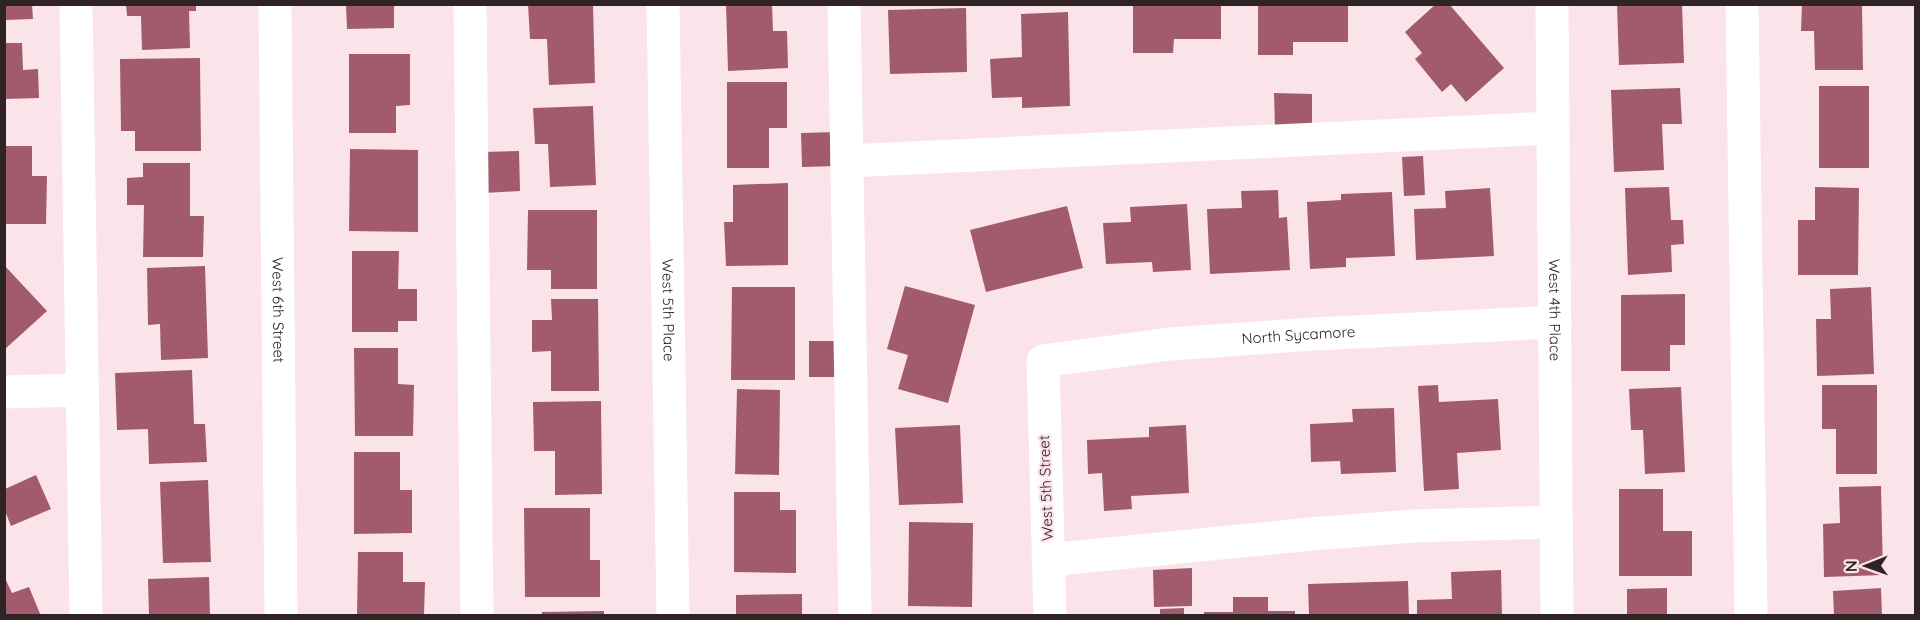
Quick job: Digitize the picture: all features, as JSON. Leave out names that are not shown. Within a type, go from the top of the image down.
[{"type":"street","points":[[76,4],[86,615]]},
{"type":"street","name":"West 6th Street","points":[[275,4],[281,615]]},
{"type":"street","points":[[470,4],[477,615]]},
{"type":"street","name":"West 5th Place","points":[[663,4],[673,615]]},
{"type":"street","points":[[844,4],[855,615]]},
{"type":"street","name":"West 4th Place","points":[[1552,4],[1557,615]]},
{"type":"street","points":[[1742,4],[1751,615]]},
{"type":"street","points":[[847,161],[1553,128]]},
{"type":"street","name":"North Sycamore","points":[[1043,361],[1170,344],[1555,322]]},
{"type":"street","name":"West 5th Street","points":[[1043,361],[1050,615]]},
{"type":"street","points":[[4,392],[82,390]]},
{"type":"street","points":[[1048,560],[1414,526],[1556,522]]},
{"type":"building","points":[[4,4],[32,4],[33,19],[4,20]]},
{"type":"building","points":[[126,4],[196,4],[196,11],[189,11],[190,48],[142,50],[141,16],[127,16]]},
{"type":"building","points":[[346,4],[394,4],[394,28],[347,29]]},
{"type":"building","points":[[528,4],[593,4],[595,83],[549,85],[547,39],[530,39]]},
{"type":"building","points":[[726,4],[772,4],[773,31],[787,31],[788,68],[728,71]]},
{"type":"building","points":[[1133,4],[1221,4],[1221,39],[1174,39],[1173,53],[1133,53]]},
{"type":"building","points":[[1258,4],[1348,4],[1348,42],[1293,42],[1293,55],[1258,55]]},
{"type":"building","points":[[1436,4],[1449,4],[1504,68],[1466,102],[1451,84],[1442,92],[1415,59],[1422,53],[1405,32]]},
{"type":"building","points":[[1617,4],[1682,4],[1684,63],[1619,65]]},
{"type":"building","points":[[1802,4],[1862,4],[1863,70],[1815,70],[1814,31],[1801,31]]},
{"type":"building","points":[[966,8],[967,72],[890,74],[888,10]]},
{"type":"building","points":[[1068,12],[1070,106],[1022,108],[1022,97],[992,98],[990,59],[1022,57],[1021,14]]},
{"type":"building","points":[[4,43],[22,43],[23,70],[38,69],[39,98],[4,99]]},
{"type":"building","points":[[349,54],[410,54],[410,105],[396,106],[396,133],[349,133]]},
{"type":"building","points":[[200,58],[201,151],[135,151],[135,131],[121,131],[120,59]]},
{"type":"building","points":[[727,82],[787,82],[787,128],[769,128],[769,168],[727,168]]},
{"type":"building","points":[[1819,86],[1869,86],[1869,168],[1819,168]]},
{"type":"building","points":[[1680,88],[1682,124],[1662,124],[1664,170],[1614,172],[1611,90]]},
{"type":"building","points":[[1274,93],[1312,94],[1312,128],[1275,128]]},
{"type":"building","points":[[593,106],[596,185],[550,187],[548,144],[535,144],[533,108]]},
{"type":"building","points":[[837,132],[838,166],[802,167],[801,133]]},
{"type":"building","points":[[4,146],[32,146],[32,176],[47,176],[46,224],[4,224]]},
{"type":"building","points":[[350,149],[418,150],[418,232],[349,231]]},
{"type":"building","points":[[519,151],[520,191],[484,193],[483,152]]},
{"type":"building","points":[[1423,156],[1425,195],[1404,196],[1402,157]]},
{"type":"building","points":[[143,163],[190,163],[190,216],[204,216],[203,257],[143,257],[144,205],[127,205],[127,178],[143,177]]},
{"type":"building","points":[[788,183],[788,265],[726,266],[724,222],[733,222],[733,185]]},
{"type":"building","points":[[1669,187],[1671,220],[1683,220],[1684,244],[1671,245],[1672,272],[1628,275],[1625,188]]},
{"type":"building","points":[[1815,187],[1859,188],[1858,275],[1798,275],[1798,220],[1815,220]]},
{"type":"building","points":[[1490,188],[1494,256],[1416,260],[1414,209],[1446,208],[1445,191]]},
{"type":"building","points":[[1278,190],[1279,218],[1287,217],[1290,270],[1210,274],[1207,209],[1242,208],[1241,191]]},
{"type":"building","points":[[1392,192],[1395,256],[1346,258],[1346,267],[1310,269],[1307,202],[1341,200],[1341,194]]},
{"type":"building","points":[[1187,204],[1191,270],[1153,272],[1152,262],[1106,264],[1103,223],[1131,222],[1130,207]]},
{"type":"building","points":[[1067,206],[1083,268],[986,292],[970,230]]},
{"type":"building","points":[[528,210],[597,210],[597,289],[551,289],[551,270],[527,270]]},
{"type":"building","points":[[352,251],[399,251],[398,289],[417,289],[417,321],[398,321],[398,332],[352,332]]},
{"type":"building","points":[[4,265],[47,311],[4,350]]},
{"type":"building","points":[[205,266],[208,358],[161,360],[160,324],[148,325],[147,268]]},
{"type":"building","points":[[905,286],[975,305],[948,403],[898,389],[908,355],[887,349]]},
{"type":"building","points":[[732,287],[795,287],[795,380],[731,380]]},
{"type":"building","points":[[1871,287],[1874,374],[1817,376],[1816,319],[1831,319],[1830,289]]},
{"type":"building","points":[[1685,294],[1685,345],[1670,345],[1670,371],[1621,371],[1621,295]]},
{"type":"building","points":[[551,299],[598,299],[599,391],[551,391],[551,351],[532,352],[532,320],[552,320]]},
{"type":"building","points":[[809,341],[841,341],[841,377],[809,377]]},
{"type":"building","points":[[354,348],[398,348],[398,384],[414,385],[413,436],[355,436]]},
{"type":"building","points":[[192,370],[194,424],[205,424],[207,462],[149,464],[148,429],[117,430],[115,373]]},
{"type":"building","points":[[1438,385],[1439,402],[1498,399],[1501,450],[1457,453],[1459,489],[1424,491],[1418,386]]},
{"type":"building","points":[[1822,385],[1877,385],[1877,474],[1836,474],[1836,429],[1822,429]]},
{"type":"building","points":[[1681,387],[1685,472],[1645,474],[1643,430],[1631,430],[1629,389]]},
{"type":"building","points":[[737,389],[780,390],[779,475],[735,474]]},
{"type":"building","points":[[601,401],[602,494],[555,495],[555,451],[534,451],[533,402]]},
{"type":"building","points":[[1394,408],[1396,472],[1341,474],[1340,461],[1311,462],[1310,424],[1353,422],[1352,409]]},
{"type":"building","points":[[960,425],[963,503],[899,505],[895,428]]},
{"type":"building","points":[[1186,425],[1189,493],[1131,496],[1132,509],[1104,511],[1102,473],[1088,474],[1087,440],[1149,437],[1149,427]]},
{"type":"building","points":[[354,452],[400,452],[400,490],[412,490],[412,533],[354,534]]},
{"type":"building","points":[[36,475],[51,509],[11,526],[5,511],[5,489]]},
{"type":"building","points":[[208,480],[211,562],[163,563],[160,482]]},
{"type":"building","points":[[1881,486],[1883,575],[1824,577],[1823,524],[1840,523],[1839,487]]},
{"type":"building","points":[[1619,489],[1663,489],[1663,531],[1692,531],[1692,576],[1619,576]]},
{"type":"building","points":[[734,492],[780,492],[780,510],[796,510],[796,573],[734,572]]},
{"type":"building","points":[[524,508],[590,508],[590,560],[600,560],[600,597],[525,597]]},
{"type":"building","points":[[909,522],[973,523],[972,607],[908,606]]},
{"type":"building","points":[[358,552],[403,552],[403,582],[425,582],[424,616],[357,616]]},
{"type":"building","points":[[1192,568],[1192,606],[1154,607],[1153,570]]},
{"type":"building","points":[[1501,570],[1502,616],[1417,616],[1417,600],[1452,599],[1451,572]]},
{"type":"building","points":[[4,576],[12,593],[29,587],[41,616],[4,616]]},
{"type":"building","points":[[209,577],[210,616],[149,616],[148,579]]},
{"type":"building","points":[[1408,581],[1409,616],[1309,616],[1308,584]]},
{"type":"building","points":[[1667,588],[1667,616],[1627,616],[1627,589]]},
{"type":"building","points":[[1881,588],[1882,616],[1834,616],[1833,591]]},
{"type":"building","points":[[802,594],[802,616],[736,616],[736,595]]},
{"type":"building","points":[[1233,597],[1268,597],[1268,611],[1295,611],[1295,616],[1204,616],[1204,612],[1233,612]]},
{"type":"building","points":[[1184,608],[1184,616],[1160,616],[1160,609]]},
{"type":"building","points":[[604,611],[604,616],[542,616],[542,612]]}]
